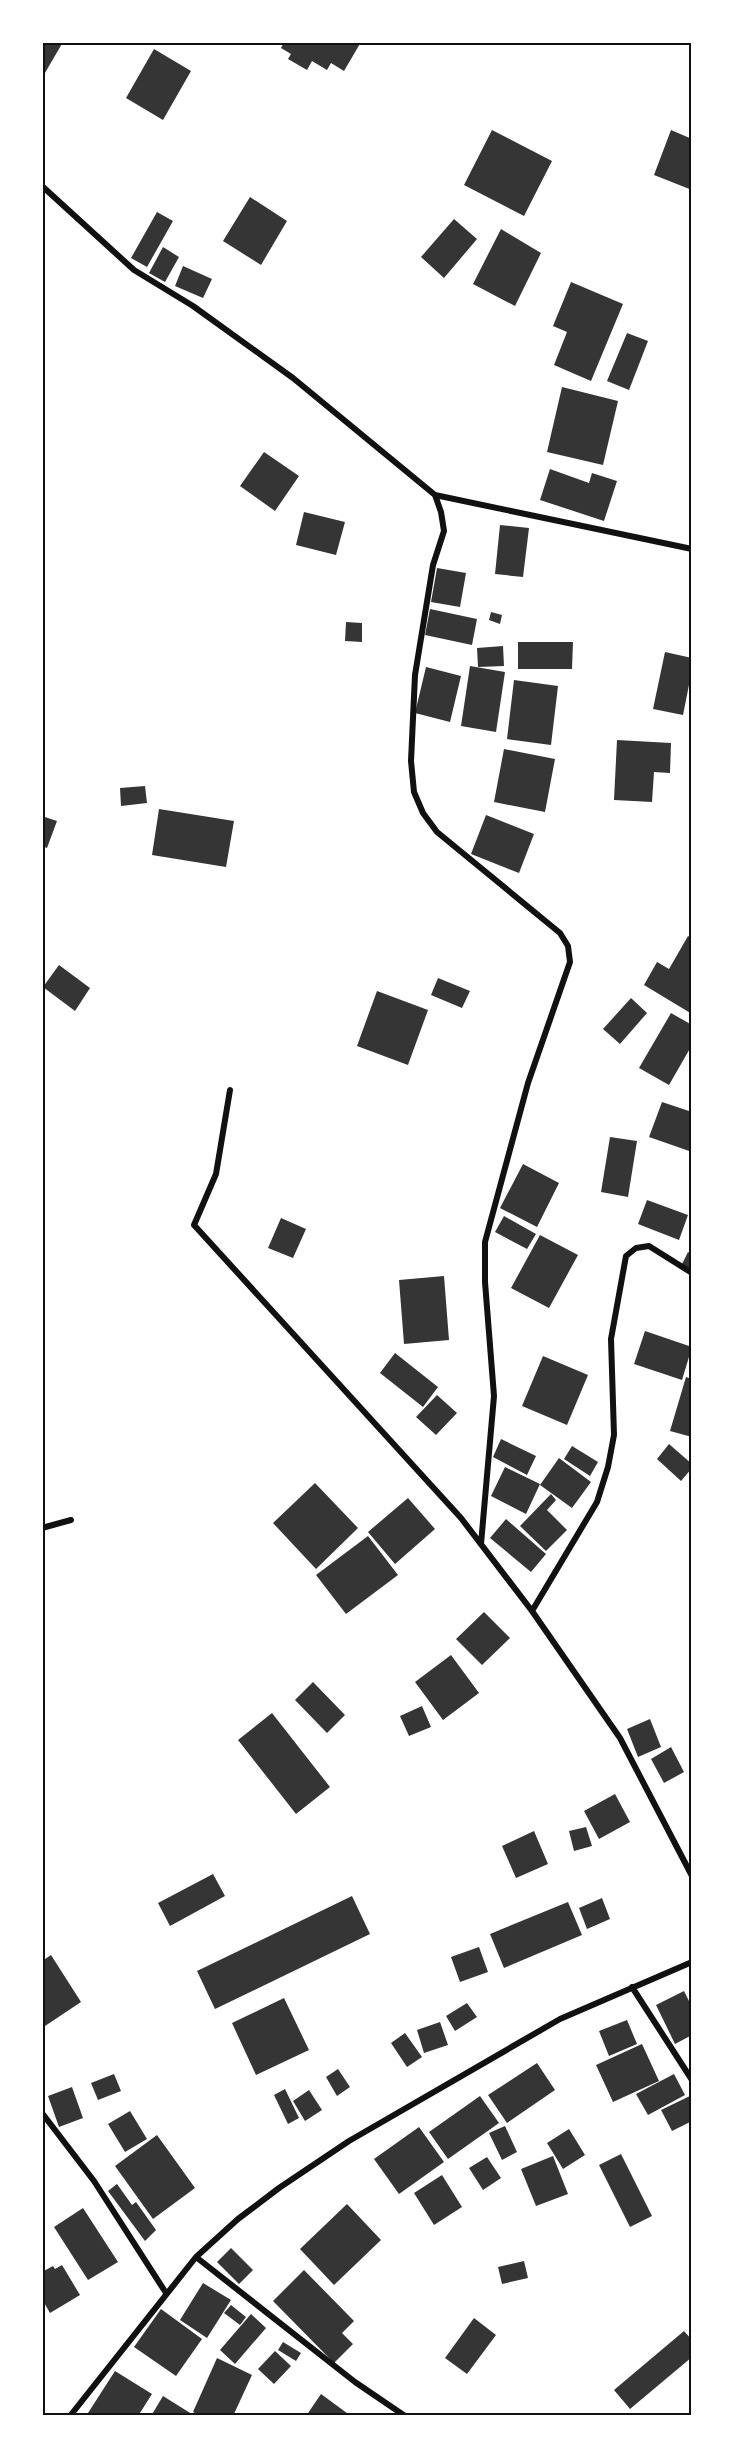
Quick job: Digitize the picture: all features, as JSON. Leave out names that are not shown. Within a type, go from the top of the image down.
[{"type":"street","points":[[42,186],[134,270],[193,306],[293,378],[435,495],[692,549]]},
{"type":"street","points":[[435,495],[444,531],[433,565],[415,675],[411,761],[414,792],[423,813],[437,832],[560,933],[568,946],[570,962],[525,1092],[485,1242],[485,1282],[494,1396],[481,1544]]},
{"type":"street","points":[[230,1090],[216,1174],[194,1225],[355,1399],[461,1518],[481,1544],[532,1611],[620,1738],[692,1876]]},
{"type":"street","points":[[532,1611],[597,1502],[608,1467],[614,1435],[610,1339],[626,1256],[636,1248],[649,1246],[692,1273]]},
{"type":"street","points":[[42,1528],[71,1520]]},
{"type":"street","points":[[70,2416],[196,2257],[238,2219],[349,2141],[560,2019],[692,1962]]},
{"type":"street","points":[[632,1987],[692,2080]]},
{"type":"street","points":[[42,2113],[94,2181],[166,2293]]},
{"type":"street","points":[[196,2257],[355,2382],[405,2416]]},
{"type":"building","points":[[42,42],[63,42],[42,78]]},
{"type":"building","points":[[284,42],[361,42],[344,71],[331,63],[327,70],[312,61],[307,70],[288,59],[291,54],[281,48]]},
{"type":"building","points":[[154,49],[191,71],[163,120],[126,98]]},
{"type":"building","points":[[492,130],[552,161],[524,216],[464,185]]},
{"type":"building","points":[[671,130],[692,139],[692,190],[654,175]]},
{"type":"building","points":[[250,197],[287,221],[261,265],[223,241]]},
{"type":"building","points":[[157,212],[173,221],[147,267],[131,258]]},
{"type":"building","points":[[454,219],[477,239],[444,278],[421,257]]},
{"type":"building","points":[[501,229],[541,253],[515,306],[473,284]]},
{"type":"building","points":[[163,247],[179,257],[165,282],[149,273]]},
{"type":"building","points":[[183,266],[212,279],[203,298],[175,286]]},
{"type":"building","points":[[571,282],[623,304],[591,381],[554,365],[567,332],[553,326]]},
{"type":"building","points":[[627,333],[648,341],[629,390],[607,381]]},
{"type":"building","points":[[562,387],[618,401],[603,465],[547,452]]},
{"type":"building","points":[[264,452],[299,476],[275,511],[240,486]]},
{"type":"building","points":[[550,469],[589,483],[592,473],[617,481],[604,521],[540,500]]},
{"type":"building","points":[[304,512],[345,522],[336,555],[296,545]]},
{"type":"building","points":[[500,525],[529,528],[523,577],[495,574]]},
{"type":"building","points":[[437,568],[466,573],[460,607],[431,602]]},
{"type":"building","points":[[430,609],[477,619],[472,645],[425,635]]},
{"type":"building","points":[[491,612],[502,615],[500,624],[489,620]]},
{"type":"building","points":[[346,622],[362,623],[362,642],[345,641]]},
{"type":"building","points":[[518,642],[573,642],[572,669],[518,669]]},
{"type":"building","points":[[503,646],[504,666],[478,667],[477,648]]},
{"type":"building","points":[[665,652],[692,658],[692,685],[689,685],[683,715],[653,709]]},
{"type":"building","points":[[470,666],[505,672],[496,732],[461,726]]},
{"type":"building","points":[[426,667],[461,676],[450,722],[415,713]]},
{"type":"building","points":[[514,680],[558,686],[551,745],[507,739]]},
{"type":"building","points":[[617,740],[671,743],[670,773],[654,772],[652,802],[614,800]]},
{"type":"building","points":[[504,749],[555,759],[545,812],[494,802]]},
{"type":"building","points":[[145,786],[147,803],[121,806],[120,788]]},
{"type":"building","points":[[159,809],[234,821],[226,867],[152,855]]},
{"type":"building","points":[[486,815],[534,834],[519,873],[471,854]]},
{"type":"building","points":[[42,816],[57,821],[47,848],[42,846]]},
{"type":"building","points":[[688,936],[692,938],[692,1014],[644,985],[657,962],[669,969]]},
{"type":"building","points":[[59,965],[90,988],[75,1011],[43,987]]},
{"type":"building","points":[[438,978],[470,991],[462,1008],[431,995]]},
{"type":"building","points":[[377,991],[428,1010],[408,1065],[357,1046]]},
{"type":"building","points":[[631,998],[647,1013],[620,1044],[603,1029]]},
{"type":"building","points":[[671,1013],[692,1025],[692,1045],[669,1085],[639,1068]]},
{"type":"building","points":[[662,1102],[692,1112],[692,1152],[649,1137]]},
{"type":"building","points":[[610,1137],[637,1141],[628,1197],[601,1192]]},
{"type":"building","points":[[523,1164],[559,1183],[537,1227],[500,1208]]},
{"type":"building","points":[[647,1200],[688,1215],[679,1240],[638,1224]]},
{"type":"building","points":[[504,1216],[536,1234],[527,1249],[495,1232]]},
{"type":"building","points":[[281,1218],[306,1229],[293,1258],[268,1248]]},
{"type":"building","points":[[540,1235],[578,1255],[549,1308],[511,1288]]},
{"type":"building","points":[[688,1252],[692,1254],[692,1271],[681,1266]]},
{"type":"building","points":[[444,1276],[449,1340],[404,1344],[399,1280]]},
{"type":"building","points":[[645,1331],[692,1347],[682,1380],[634,1364]]},
{"type":"building","points":[[395,1353],[438,1387],[423,1407],[380,1373]]},
{"type":"building","points":[[543,1356],[588,1375],[567,1425],[522,1406]]},
{"type":"building","points":[[686,1377],[692,1379],[692,1437],[670,1431]]},
{"type":"building","points":[[437,1395],[457,1413],[436,1435],[416,1417]]},
{"type":"building","points":[[501,1439],[536,1456],[527,1475],[493,1457]]},
{"type":"building","points":[[669,1444],[692,1464],[692,1468],[681,1481],[657,1459]]},
{"type":"building","points":[[572,1446],[598,1462],[590,1476],[564,1459]]},
{"type":"building","points":[[559,1458],[591,1482],[572,1508],[540,1485]]},
{"type":"building","points":[[505,1467],[540,1484],[526,1514],[491,1496]]},
{"type":"building","points":[[315,1483],[358,1528],[316,1569],[273,1523]]},
{"type":"building","points":[[551,1494],[556,1500],[547,1510],[567,1530],[546,1551],[520,1526]]},
{"type":"building","points":[[408,1498],[435,1529],[395,1564],[368,1532]]},
{"type":"building","points":[[506,1519],[546,1554],[531,1572],[490,1538]]},
{"type":"building","points":[[368,1536],[398,1575],[346,1614],[316,1575]]},
{"type":"building","points":[[484,1612],[510,1638],[482,1665],[456,1639]]},
{"type":"building","points":[[451,1655],[479,1693],[443,1720],[415,1682]]},
{"type":"building","points":[[313,1682],[345,1715],[327,1733],[295,1700]]},
{"type":"building","points":[[422,1706],[431,1727],[409,1736],[400,1716]]},
{"type":"building","points":[[272,1713],[330,1787],[296,1814],[238,1740]]},
{"type":"building","points":[[650,1719],[661,1747],[638,1757],[627,1729]]},
{"type":"building","points":[[671,1747],[684,1772],[664,1783],[651,1759]]},
{"type":"building","points":[[615,1794],[630,1822],[599,1839],[584,1811]]},
{"type":"building","points":[[586,1827],[592,1846],[574,1851],[569,1831]]},
{"type":"building","points":[[534,1831],[548,1864],[516,1878],[502,1846]]},
{"type":"building","points":[[213,1874],[225,1896],[170,1926],[158,1903]]},
{"type":"building","points":[[352,1896],[370,1934],[215,2009],[197,1971]]},
{"type":"building","points":[[602,1898],[610,1919],[587,1929],[579,1908]]},
{"type":"building","points":[[568,1902],[582,1935],[504,1968],[490,1934]]},
{"type":"building","points":[[479,1947],[488,1972],[460,1982],[451,1957]]},
{"type":"building","points":[[51,1955],[81,2002],[42,2028],[42,1961]]},
{"type":"building","points":[[684,1991],[692,2007],[692,2035],[675,2044],[656,2005]]},
{"type":"building","points":[[284,1998],[309,2050],[256,2075],[232,2023]]},
{"type":"building","points":[[467,2003],[477,2017],[455,2031],[446,2016]]},
{"type":"building","points":[[627,2020],[637,2044],[609,2056],[599,2031]]},
{"type":"building","points":[[440,2022],[448,2045],[424,2053],[417,2030]]},
{"type":"building","points":[[405,2033],[422,2057],[407,2067],[391,2043]]},
{"type":"building","points":[[642,2044],[659,2081],[613,2102],[596,2065]]},
{"type":"building","points":[[537,2063],[555,2090],[507,2123],[488,2095]]},
{"type":"building","points":[[338,2069],[350,2087],[337,2096],[326,2077]]},
{"type":"building","points":[[114,2074],[121,2091],[98,2100],[91,2083]]},
{"type":"building","points":[[674,2074],[685,2095],[648,2115],[636,2094]]},
{"type":"building","points":[[72,2087],[83,2118],[59,2127],[48,2096]]},
{"type":"building","points":[[285,2089],[299,2118],[288,2124],[274,2095]]},
{"type":"building","points":[[309,2090],[322,2110],[305,2121],[293,2101]]},
{"type":"building","points":[[692,2095],[692,2121],[672,2131],[661,2110]]},
{"type":"building","points":[[480,2096],[499,2123],[448,2159],[429,2132]]},
{"type":"building","points":[[130,2111],[147,2139],[125,2152],[108,2124]]},
{"type":"building","points":[[505,2126],[517,2152],[502,2160],[489,2133]]},
{"type":"building","points":[[419,2127],[444,2162],[399,2194],[374,2159]]},
{"type":"building","points":[[569,2129],[585,2155],[563,2169],[547,2143]]},
{"type":"building","points":[[157,2135],[195,2188],[153,2219],[115,2166]]},
{"type":"building","points":[[621,2154],[652,2216],[630,2227],[599,2165]]},
{"type":"building","points":[[553,2156],[568,2194],[536,2206],[521,2169]]},
{"type":"building","points":[[487,2157],[501,2178],[483,2190],[469,2168]]},
{"type":"building","points":[[442,2175],[462,2207],[434,2225],[414,2193]]},
{"type":"building","points":[[117,2184],[132,2205],[136,2202],[156,2230],[145,2241],[108,2191]]},
{"type":"building","points":[[347,2204],[381,2240],[334,2285],[300,2249]]},
{"type":"building","points":[[83,2208],[118,2262],[88,2280],[54,2227]]},
{"type":"building","points":[[231,2248],[253,2270],[239,2284],[217,2262]]},
{"type":"building","points":[[524,2261],[528,2278],[502,2284],[498,2267]]},
{"type":"building","points":[[62,2265],[80,2295],[50,2313],[42,2299],[42,2272],[53,2266],[55,2269]]},
{"type":"building","points":[[304,2270],[354,2321],[342,2333],[353,2344],[334,2363],[273,2301]]},
{"type":"building","points":[[203,2283],[231,2300],[207,2338],[180,2320]]},
{"type":"building","points":[[231,2305],[246,2317],[240,2325],[224,2313]]},
{"type":"building","points":[[161,2309],[202,2339],[176,2376],[134,2347]]},
{"type":"building","points":[[251,2314],[266,2328],[235,2364],[220,2350]]},
{"type":"building","points":[[474,2318],[496,2335],[467,2374],[445,2358]]},
{"type":"building","points":[[684,2331],[692,2340],[692,2357],[630,2409],[614,2390]]},
{"type":"building","points":[[283,2342],[301,2353],[296,2361],[278,2350]]},
{"type":"building","points":[[275,2351],[291,2366],[274,2384],[258,2369]]},
{"type":"building","points":[[217,2358],[252,2375],[233,2416],[201,2416],[193,2412]]},
{"type":"building","points":[[115,2371],[152,2394],[138,2416],[93,2416],[88,2413]]},
{"type":"building","points":[[321,2394],[351,2416],[306,2416]]},
{"type":"building","points":[[163,2396],[195,2416],[151,2416]]}]
